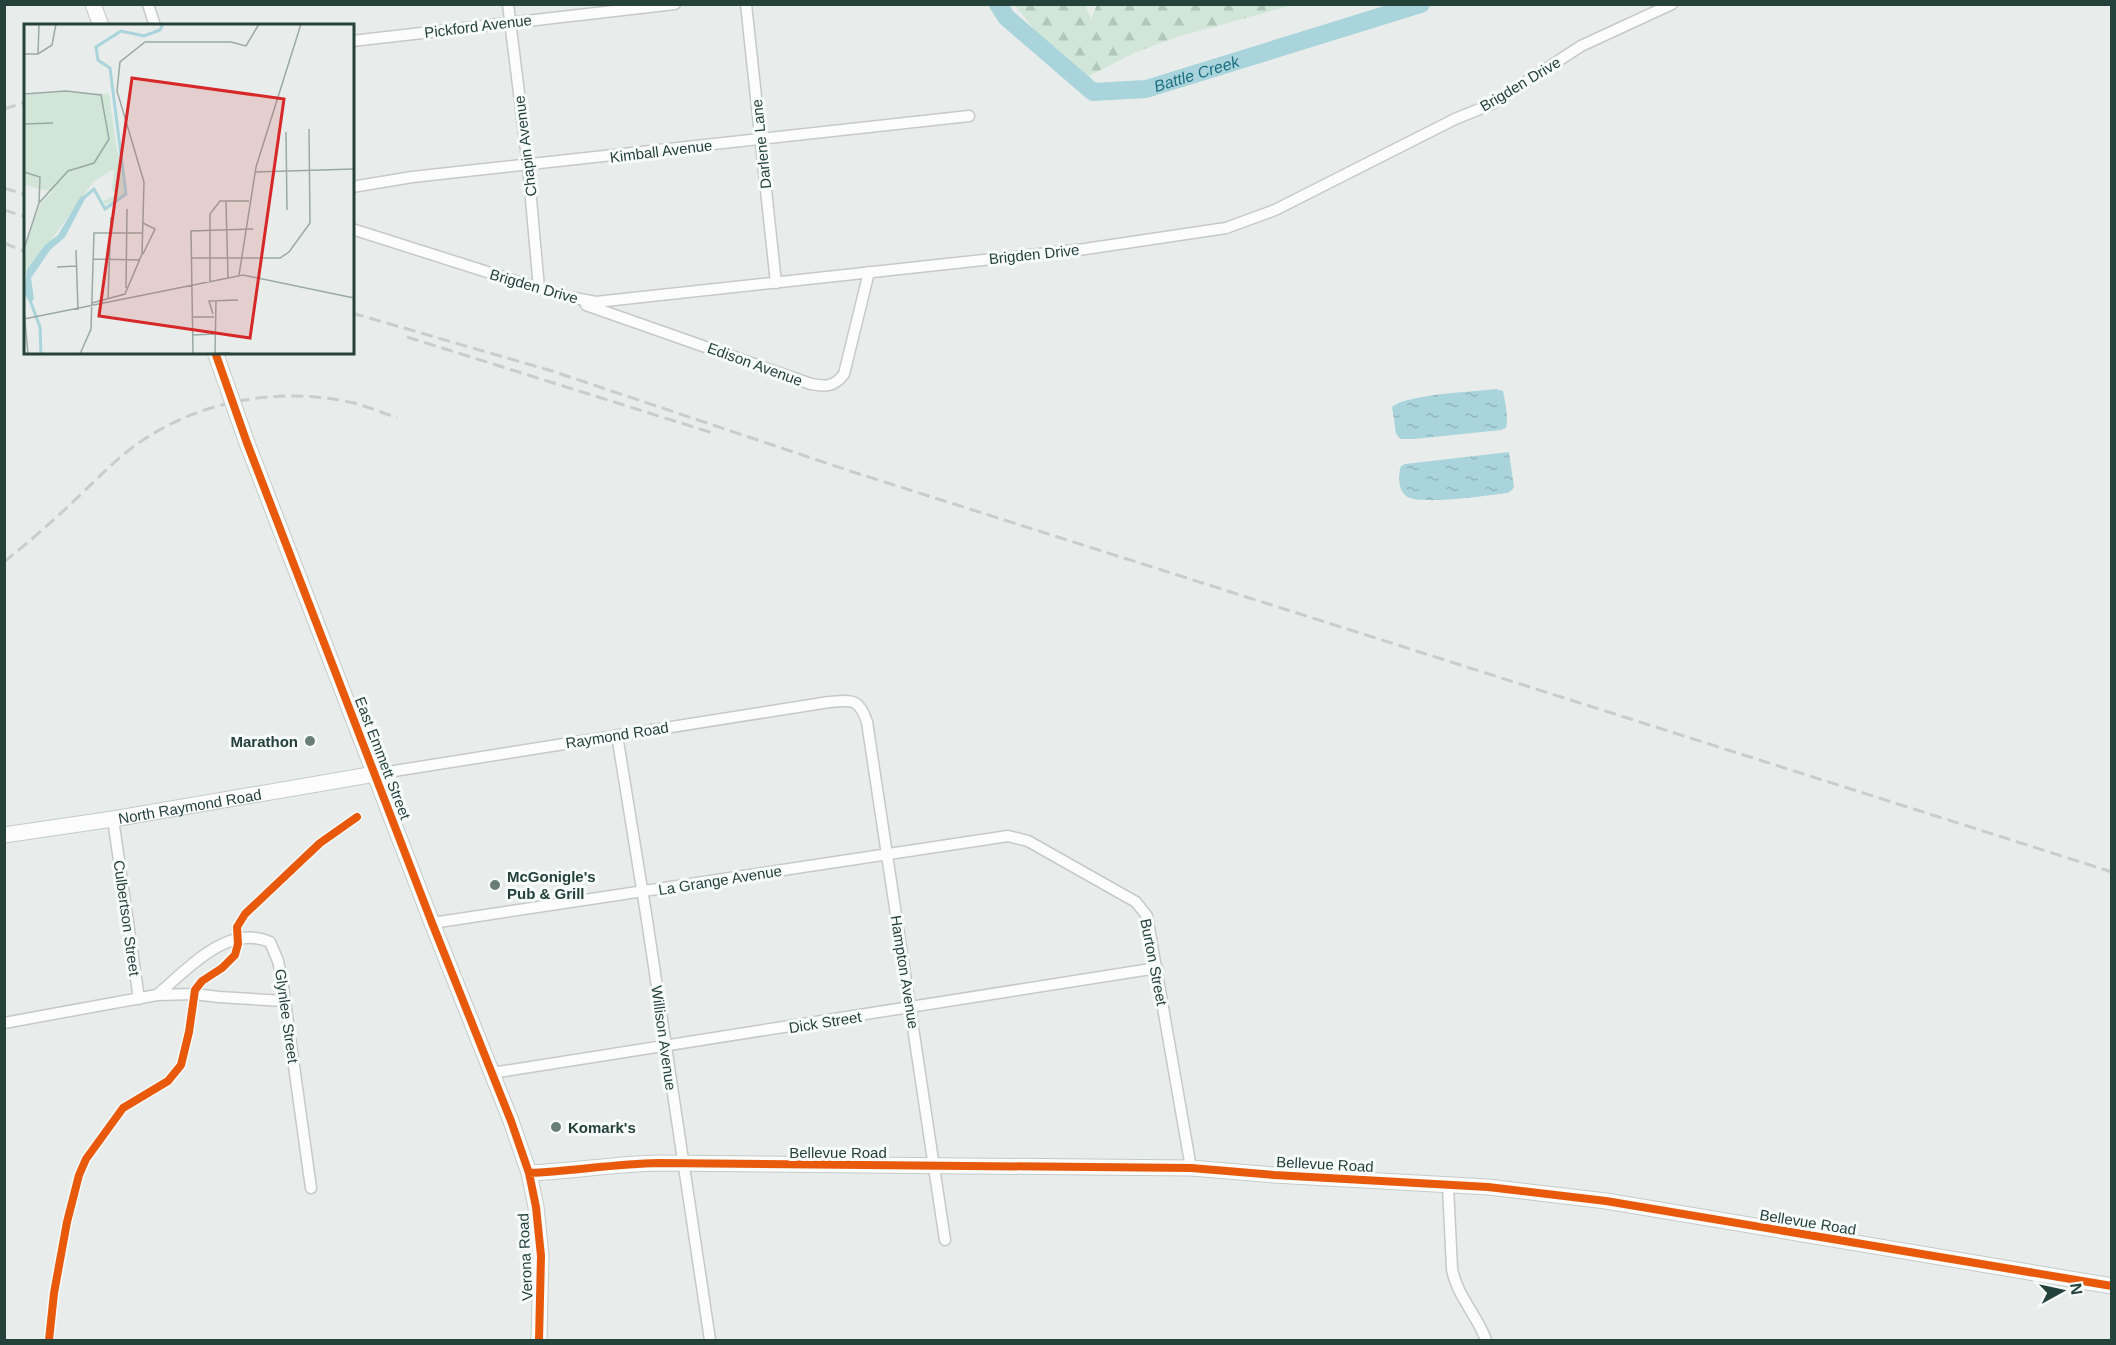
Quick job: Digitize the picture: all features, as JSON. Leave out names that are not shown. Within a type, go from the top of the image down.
[{"type":"street","points":[[93,4],[100,24]]},
{"type":"street","points":[[147,4],[154,24]]},
{"type":"street","name":"Chapin Avenue","points":[[508,4],[528,166],[539,288]]},
{"type":"street","name":"Pickford Avenue","points":[[354,41],[675,4]]},
{"type":"street","name":"Darlene Lane","points":[[746,4],[776,284]]},
{"type":"street","name":"Brigden Drive","points":[[354,230],[563,296],[596,302],[1085,249],[1226,228],[1275,210],[1437,128],[1492,104],[1581,46],[1672,4]]},
{"type":"street","name":"Kimball Avenue","points":[[354,187],[412,177],[969,116]]},
{"type":"street","name":"Edison Avenue","points":[[563,296],[811,384],[827,386],[835,384],[844,374],[869,272]]},
{"type":"street","name":"East Emmett Street","points":[[216,354],[247,443],[529,1173]]},
{"type":"street","name":"Raymond Road","points":[[375,774],[829,702],[852,700],[859,705]]},
{"type":"street","name":"Hampton Avenue","points":[[859,705],[867,722],[945,1240]]},
{"type":"street","name":"Willison Avenue","points":[[617,735],[710,1341]]},
{"type":"street","name":"North Raymond Road","points":[[4,835],[113,819],[375,774]]},
{"type":"street","name":"Culbertson Street","points":[[113,819],[139,999]]},
{"type":"street","name":"La Grange Avenue","points":[[432,924],[1008,836]]},
{"type":"street","name":"Burton Street","points":[[1008,836],[1029,841],[1136,902],[1147,916],[1191,1168]]},
{"type":"street","name":"Glynlee Street","points":[[157,995],[209,953],[228,941],[249,937],[261,938],[270,942],[275,950],[284,1001],[312,1188]]},
{"type":"street","name":"Dick Street","points":[[492,1073],[1157,968]]},
{"type":"street","points":[[4,1023],[157,995],[194,993],[284,1001]]},
{"type":"street","name":"Bellevue Road","points":[[529,1173],[559,1172],[620,1164],[1191,1168],[1488,1187],[1606,1201],[2112,1286]]},
{"type":"street","name":"Verona Road","points":[[529,1173],[536,1207],[541,1256],[539,1341]]},
{"type":"street","points":[[1448,1186],[1454,1282],[1458,1292],[1471,1308],[1486,1341]]},
{"type":"green space","points":[[1015,5],[1085,5],[1091,19],[1097,5],[1293,5],[1177,37],[1134,53],[1087,77],[1050,50]]},
{"type":"water","points":[[1496,389],[1503,391],[1507,415],[1506,428],[1414,439],[1401,439],[1396,434],[1392,407],[1400,403],[1425,396]]},
{"type":"water","points":[[1509,452],[1514,487],[1508,493],[1425,500],[1406,496],[1400,486],[1400,469],[1405,464]]},
{"type":"waterway","name":"Battle Creek","points":[[998,4],[1006,17],[1093,92],[1146,89],[1421,4]]},
{"type":"railway","points":[[4,109],[24,103]]},
{"type":"railway","points":[[4,188],[24,194]]},
{"type":"railway","points":[[4,210],[24,216]]},
{"type":"railway","points":[[4,243],[24,251]]},
{"type":"railway","points":[[354,314],[552,371],[850,471],[2112,872]]},
{"type":"railway","points":[[407,337],[716,434]]},
{"type":"railway","points":[[4,562],[133,447],[158,431],[211,408],[239,401],[296,396],[354,403],[397,418]]},
{"type":"cycle path","points":[[216,354],[247,443],[511,1121],[529,1173],[536,1207],[541,1256],[539,1340]]},
{"type":"cycle path","points":[[49,1340],[54,1293],[67,1222],[79,1175],[86,1159],[123,1108],[168,1081],[181,1065],[189,1032],[195,990],[202,981],[222,968],[235,955],[238,944],[237,927],[245,914],[320,843],[357,817]]},
{"type":"cycle path","points":[[529,1173],[658,1163],[1191,1168],[1488,1187],[1606,1201],[2112,1286]]},
{"type":"place","name":"Marathon","points":[[310,741]]},
{"type":"place","name":"McGonigle's Pub & Grill","points":[[495,885]]},
{"type":"place","name":"Komark's","points":[[556,1127]]}]
